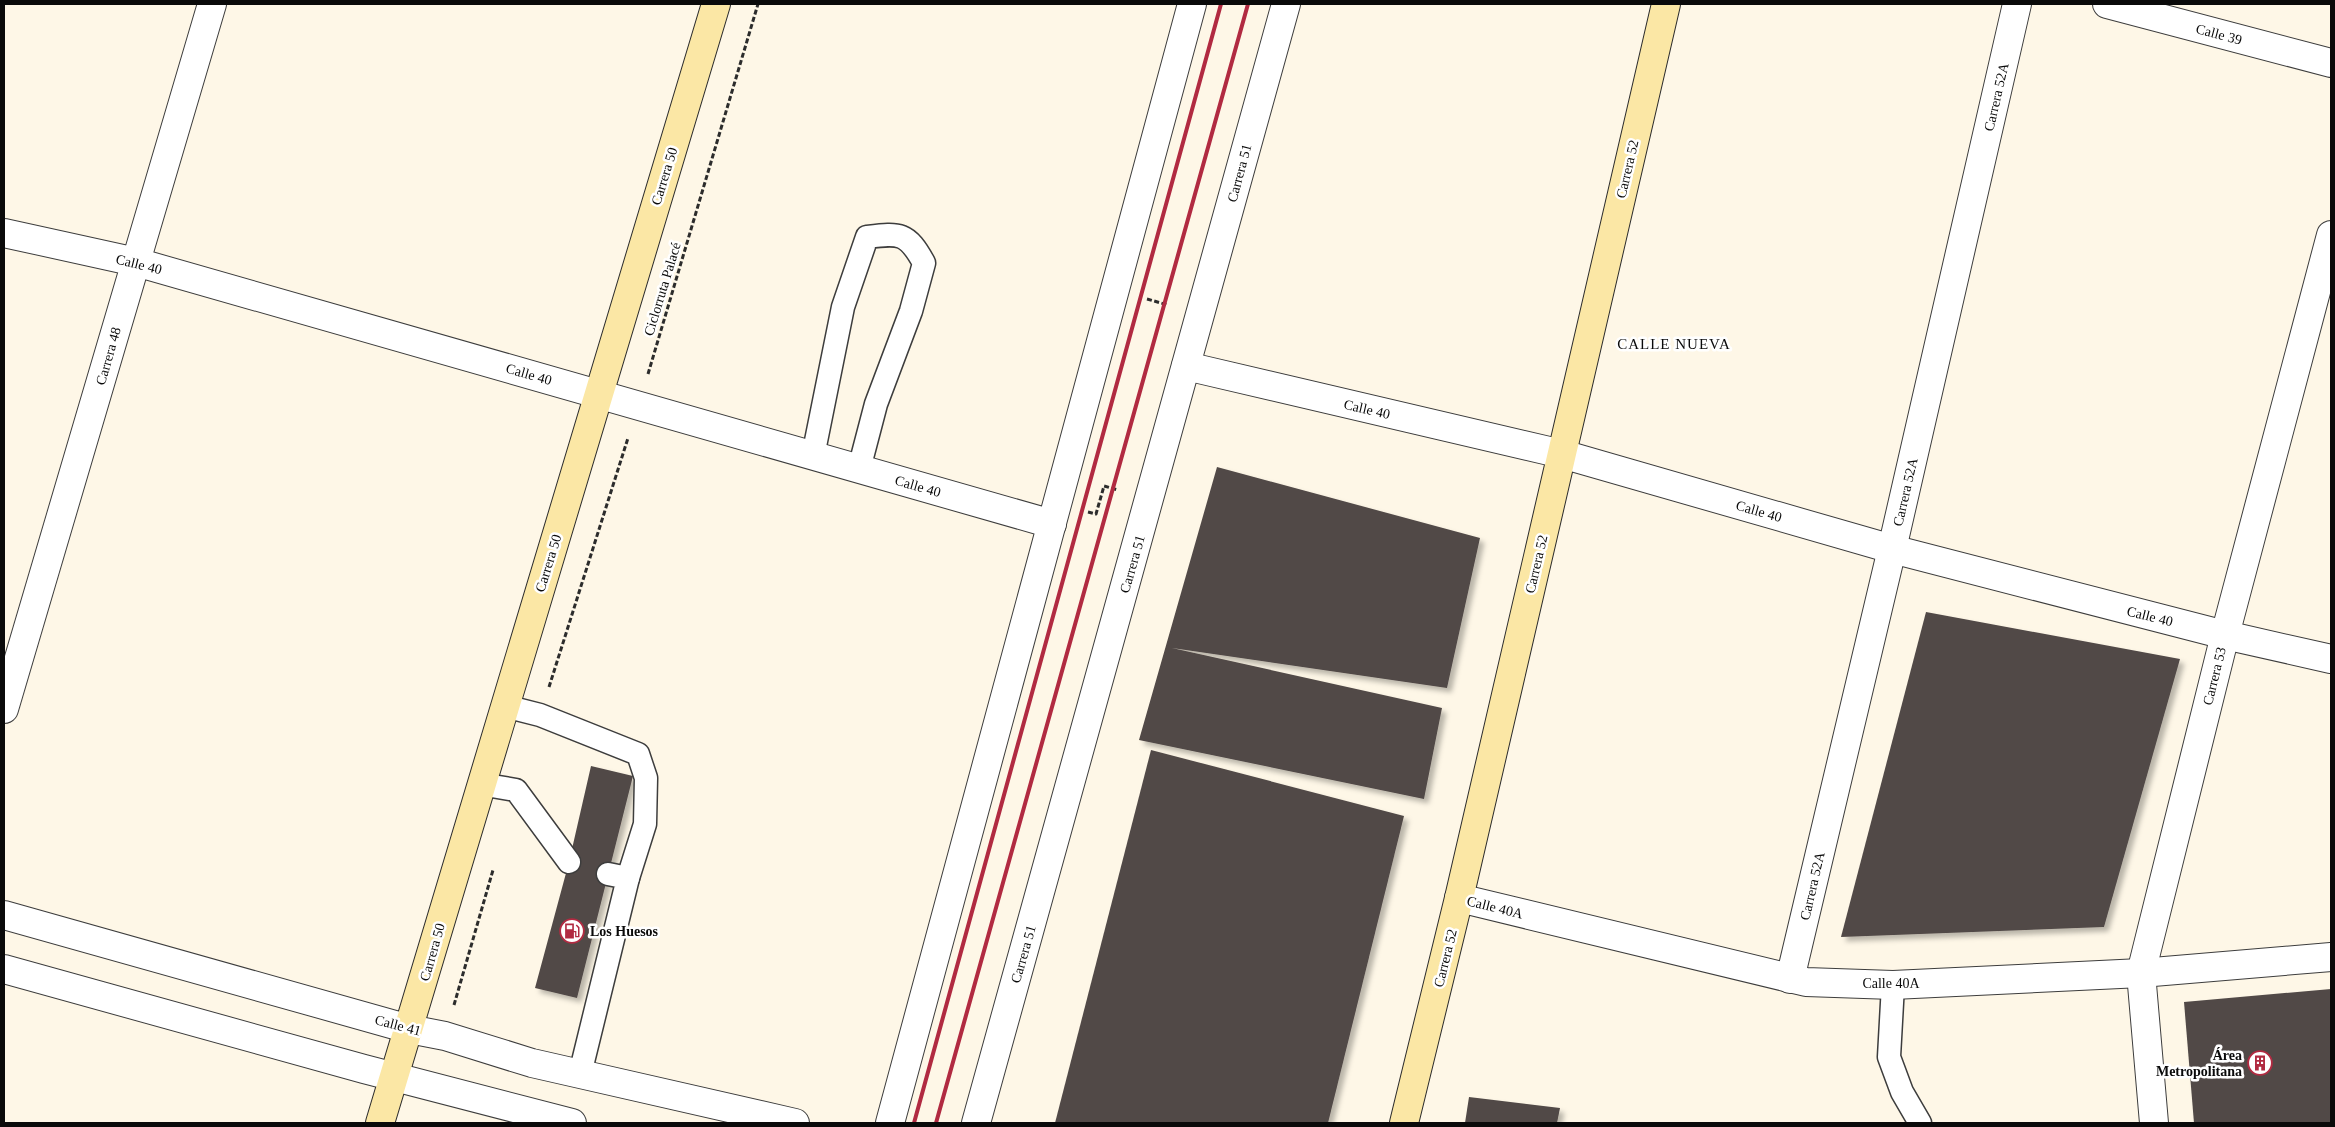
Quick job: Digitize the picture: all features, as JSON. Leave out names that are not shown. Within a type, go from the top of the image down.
[{"type":"main road","name":"Carrera 50","points":[[380,1123],[480,784],[716,4]]},
{"type":"main road","name":"Carrera 52","points":[[1404,1123],[1459,898],[1666,4]]},
{"type":"street","name":"Carrera 48","points":[[6,694],[212,4]]},
{"type":"street","points":[[890,1123],[1192,4]]},
{"type":"street","name":"Carrera 51","points":[[976,1123],[1286,4]]},
{"type":"street","name":"Carrera 52A","points":[[1790,979],[1892,549],[2017,4]]},
{"type":"street","name":"Calle 39","points":[[2107,4],[2331,63]]},
{"type":"street","name":"Calle 40","points":[[4,233],[136,262],[859,469],[1055,514]]},
{"type":"street","name":"Carrera 53","points":[[2154,1123],[2141,974],[2225,635],[2331,235]]},
{"type":"street","name":"Calle 40","points":[[1186,366],[1562,454],[1892,549],[2225,635],[2331,659]]},
{"type":"street","name":"Calle 40A","points":[[1459,898],[1806,982],[1893,985],[2141,974],[2331,957]]},
{"type":"street","name":"Calle 41","points":[[4,915],[409,1029],[580,1074],[795,1123]]},
{"type":"street","points":[[4,969],[572,1123]]},
{"type":"lane","points":[[813,456],[844,307],[867,237],[895,233],[913,244],[924,263],[911,312],[876,404],[859,469]]},
{"type":"lane","points":[[504,706],[540,715],[638,754],[646,778],[645,824],[618,876],[580,1074]]},
{"type":"lane","points":[[480,784],[516,790],[569,862]]},
{"type":"lane","points":[[1893,985],[1889,1057],[1902,1092],[1920,1123]]},
{"type":"path","name":"Ciclorruta Palacé","points":[[583,579],[638,406],[758,4]]},
{"type":"path","points":[[1114,290],[1200,315]]},
{"type":"path","points":[[1055,514],[1096,514],[1104,486],[1150,498]]},
{"type":"building","points":[[1217,467],[1480,538],[1447,688],[1172,648],[1442,708],[1424,799],[1139,740]]},
{"type":"building","points":[[1926,612],[2180,659],[2104,927],[1841,937]]},
{"type":"building","points":[[1151,750],[1404,816],[1328,1123],[1055,1123]]},
{"type":"building","name":"Los Huesos","points":[[591,766],[633,776],[577,998],[535,988],[569,862]]},
{"type":"building","name":"Área Metropolitana","points":[[2331,989],[2331,1123],[2194,1123],[2184,1002]]},
{"type":"building","points":[[1469,1097],[1560,1108],[1557,1123],[1465,1123]]},
{"type":"railway","points":[[914,1123],[1221,4]]},
{"type":"railway","points":[[936,1123],[1248,4]]},
{"type":"place","name":"Los Huesos","points":[[572,931]]},
{"type":"place","name":"Área Metropolitana","points":[[2260,1063]]},
{"type":"district","name":"CALLE NUEVA","points":[[1674,344]]}]
